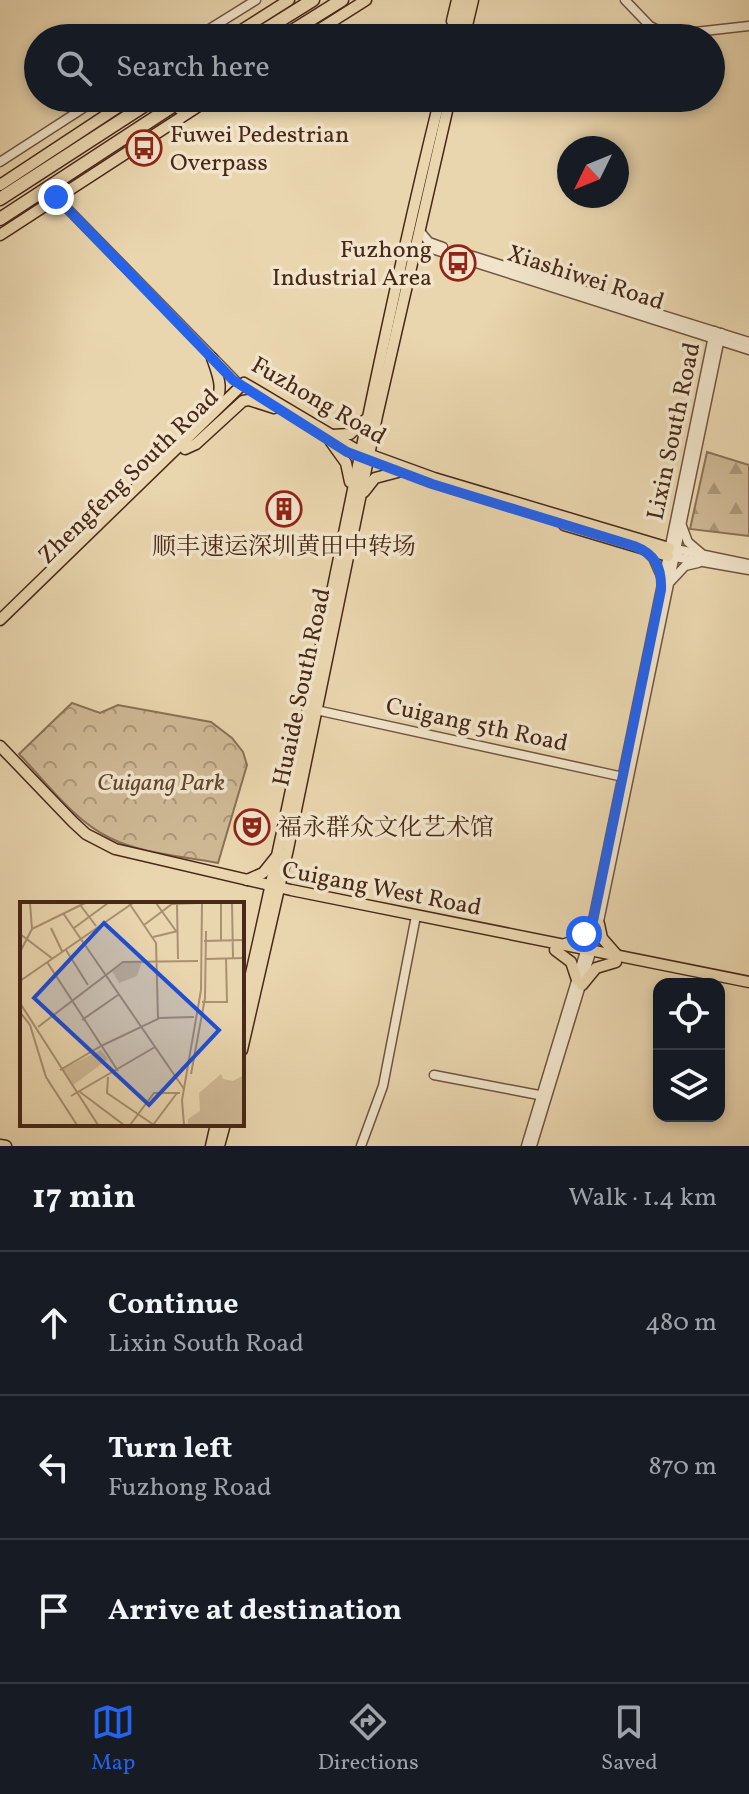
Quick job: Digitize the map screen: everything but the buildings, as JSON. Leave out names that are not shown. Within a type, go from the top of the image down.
[{"type":"highway","points":[[274,24],[313,0]]},
{"type":"highway","points":[[303,24],[342,0]]},
{"type":"highway","points":[[0,199],[134,112]]},
{"type":"highway","points":[[0,219],[163,112]]},
{"type":"highway","points":[[141,126],[171,112]]},
{"type":"main road","points":[[251,24],[289,0]]},
{"type":"main road","points":[[328,24],[366,0]]},
{"type":"main road","points":[[451,24],[457,0]]},
{"type":"main road","points":[[459,24],[465,0]]},
{"type":"main road","points":[[467,24],[473,0]]},
{"type":"main road","points":[[0,185],[111,112]]},
{"type":"main road","points":[[0,235],[189,112]]},
{"type":"main road","name":"Huaide South Road","points":[[244,1006],[275,890],[279,849],[435,112]]},
{"type":"main road","name":"Huaide South Road","points":[[374,412],[447,112]]},
{"type":"main road","points":[[199,427],[219,400],[221,392],[212,358]]},
{"type":"main road","name":"Fuzhong Road","points":[[245,387],[274,408],[364,456],[634,546],[672,553]]},
{"type":"main road","name":"Fuzhong Road","points":[[245,387],[331,438]]},
{"type":"main road","name":"Zhengfeng South Road","points":[[0,620],[199,427],[245,387]]},
{"type":"main road","name":"Zhengfeng South Road","points":[[0,628],[245,387]]},
{"type":"main road","points":[[185,449],[196,444],[243,401],[274,408]]},
{"type":"main road","points":[[354,502],[349,469],[331,438],[354,432],[374,412]]},
{"type":"main road","points":[[354,502],[372,480],[396,468],[378,442],[374,412]]},
{"type":"main road","name":"Fuzhong Road","points":[[396,468],[649,542],[672,553]]},
{"type":"main road","name":"Huaide South Road","points":[[244,1040],[316,710],[354,502]]},
{"type":"main road","name":"Cuigang West Road","points":[[0,746],[73,822],[99,842],[135,855],[415,921],[558,947]]},
{"type":"main road","name":"Cuigang West Road","points":[[0,755],[68,826],[96,847],[133,862],[588,953],[749,989]]},
{"type":"main road","points":[[245,880],[263,873],[279,849]]},
{"type":"main road","points":[[596,922],[605,943],[619,960],[596,968],[579,982],[571,962],[558,947],[579,939],[596,922]]},
{"type":"main road","name":"Cuigang West Road","points":[[619,960],[749,982]]},
{"type":"main road","points":[[211,1146],[216,1126]]},
{"type":"main road","points":[[219,1146],[224,1126]]},
{"type":"street","points":[[217,24],[256,0]]},
{"type":"street","points":[[625,0],[648,24]]},
{"type":"street","points":[[725,28],[749,26]]},
{"type":"street","points":[[0,162],[77,112]]},
{"type":"street","name":"Fuzhong Road","points":[[58,195],[212,358],[245,387]]},
{"type":"street","name":"Fuzhong Road","points":[[58,195],[245,387]]},
{"type":"street","name":"Xiashiwei Road","points":[[419,229],[434,244],[716,336],[749,350]]},
{"type":"street","name":"Xiashiwei Road","points":[[413,257],[422,250],[432,249],[716,336],[749,342]]},
{"type":"street","name":"Lixin South Road","points":[[526,1146],[596,922],[672,553],[682,518],[716,336]]},
{"type":"street","name":"Lixin South Road","points":[[672,553],[674,526],[716,336]]},
{"type":"street","points":[[682,518],[682,528],[688,542],[706,559],[749,570]]},
{"type":"street","points":[[649,542],[667,537],[674,526]]},
{"type":"street","points":[[634,546],[653,558],[659,567],[664,591]]},
{"type":"street","points":[[672,553],[749,564]]},
{"type":"street","points":[[664,591],[685,566],[706,559]]},
{"type":"street","name":"Cuigang 5th Road","points":[[316,710],[626,778]]},
{"type":"street","points":[[361,1146],[383,1086],[415,921]]},
{"type":"street","points":[[434,1075],[544,1096]]},
{"type":"street","name":"Lixin South Road","points":[[532,1146],[544,1096]]},
{"type":"green space","points":[[707,452],[749,465],[749,536],[690,529]]},
{"type":"green space","name":"Cuigang Park","points":[[72,703],[100,713],[118,705],[211,722],[232,738],[243,752],[247,765],[218,863],[149,851],[110,838],[84,821],[50,789],[19,754]]},
{"type":"place","name":"Fuwei Pedestrian Overpass","points":[[144,148]]},
{"type":"place","name":"Fuzhong Industrial Area","points":[[458,263]]},
{"type":"place","name":"顺丰速运深圳黄田中转场","points":[[284,509]]},
{"type":"place","name":"福永群众文化艺术馆","points":[[252,827]]},
{"type":"route","points":[[56,197],[233,380],[347,452],[432,484],[634,546],[645,550],[653,558],[662,578],[661,590],[593,921],[584,934]]}]
